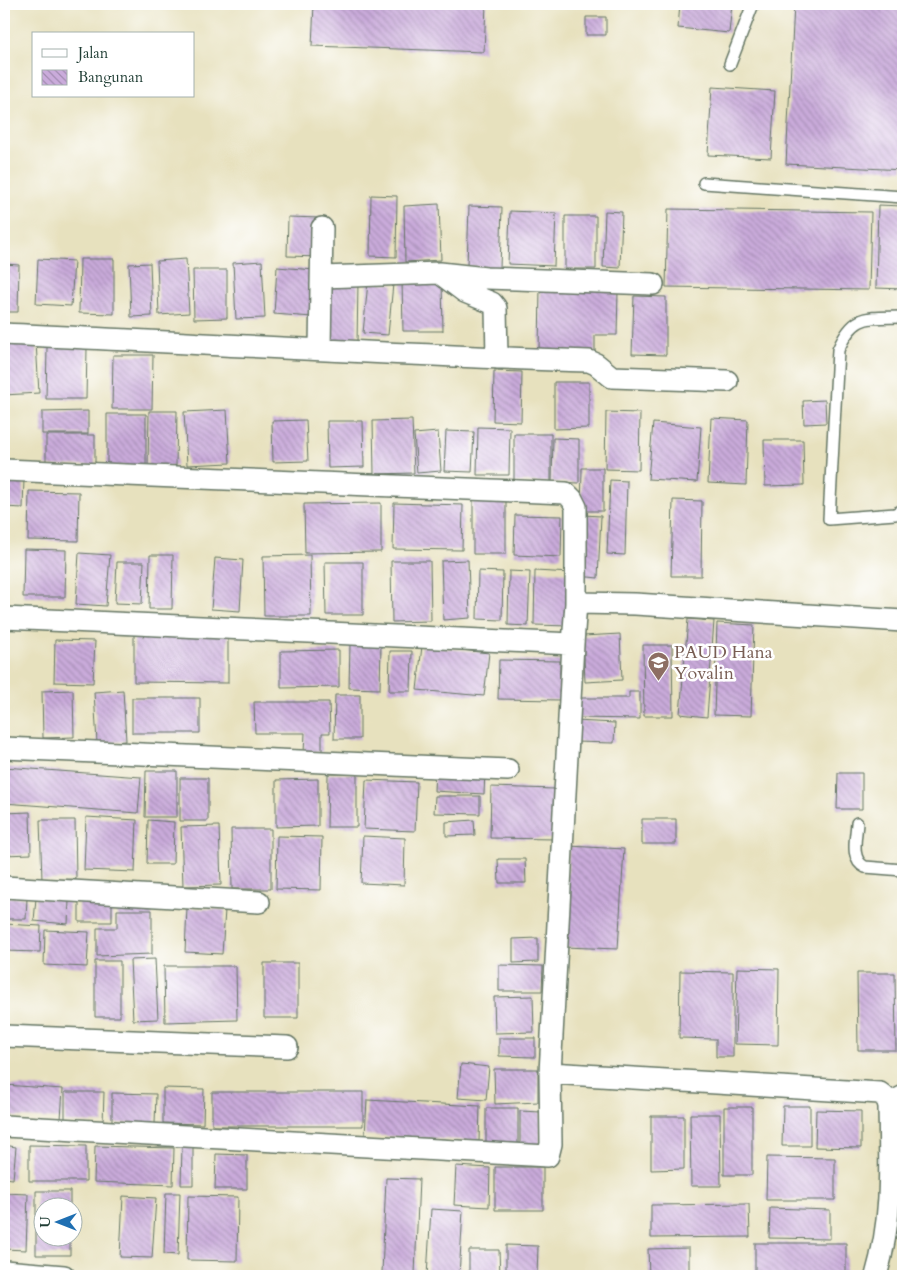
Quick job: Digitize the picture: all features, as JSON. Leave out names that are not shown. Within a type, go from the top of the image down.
[{"type":"street","points":[[320,348],[322,228]]},
{"type":"street","points":[[322,276],[440,274],[486,278],[653,284]]},
{"type":"street","points":[[440,274],[465,292],[492,303],[496,308],[498,358]]},
{"type":"street","points":[[4,334],[320,348],[408,355],[589,361],[596,364],[612,377],[727,381]]},
{"type":"street","points":[[4,470],[566,493],[576,506],[576,603],[550,1073],[550,1154],[544,1158],[4,1126]]},
{"type":"street","points":[[576,603],[635,604],[903,621]]},
{"type":"street","points":[[4,618],[573,644]]},
{"type":"street","points":[[4,748],[508,770]]},
{"type":"street","points":[[4,887],[259,902]]},
{"type":"street","points":[[4,1036],[287,1047]]},
{"type":"street","points":[[550,1073],[895,1095],[890,1202],[885,1244],[876,1276]]},
{"type":"street","points":[[4,1271],[64,1276]]},
{"type":"lane","points":[[730,64],[753,4]]},
{"type":"lane","points":[[704,183],[903,197]]},
{"type":"lane","points":[[903,317],[869,318],[856,322],[844,335],[838,350],[829,519],[895,514],[903,510]]},
{"type":"lane","points":[[857,823],[856,858],[860,865],[903,870]]},
{"type":"building","points":[[314,4],[486,4],[484,52],[312,46]]},
{"type":"building","points":[[680,4],[732,4],[729,33],[678,28]]},
{"type":"building","points":[[794,4],[903,4],[903,170],[786,164]]},
{"type":"building","points":[[586,17],[606,17],[606,35],[586,35]]},
{"type":"building","points":[[712,87],[775,91],[771,158],[708,155]]},
{"type":"building","points":[[371,195],[397,196],[396,257],[370,256]]},
{"type":"building","points":[[439,204],[441,260],[405,262],[404,206]]},
{"type":"building","points":[[878,205],[903,206],[903,289],[876,288]]},
{"type":"building","points":[[469,206],[502,207],[500,268],[467,266]]},
{"type":"building","points":[[668,209],[871,212],[869,290],[666,287]]},
{"type":"building","points":[[510,211],[556,213],[554,266],[508,264]]},
{"type":"building","points":[[605,211],[622,212],[620,268],[603,267]]},
{"type":"building","points":[[565,216],[596,216],[596,269],[565,269]]},
{"type":"building","points":[[288,217],[321,218],[320,257],[287,256]]},
{"type":"building","points":[[38,259],[74,261],[71,306],[36,304]]},
{"type":"building","points":[[80,259],[114,259],[114,314],[79,313]]},
{"type":"building","points":[[186,259],[189,313],[159,315],[157,261]]},
{"type":"building","points":[[262,261],[265,318],[236,319],[233,263]]},
{"type":"building","points":[[150,263],[152,316],[131,317],[129,264]]},
{"type":"building","points":[[4,264],[19,265],[18,312],[4,312]]},
{"type":"building","points":[[277,267],[315,270],[312,317],[274,314]]},
{"type":"building","points":[[193,270],[227,270],[227,318],[194,319]]},
{"type":"building","points":[[402,280],[442,280],[443,331],[403,331]]},
{"type":"building","points":[[329,281],[358,282],[357,344],[328,344]]},
{"type":"building","points":[[368,282],[393,284],[388,335],[363,333]]},
{"type":"building","points":[[540,285],[618,291],[617,335],[595,335],[595,352],[539,352]]},
{"type":"building","points":[[634,296],[666,297],[666,355],[632,354]]},
{"type":"building","points":[[36,342],[39,393],[4,395],[4,343]]},
{"type":"building","points":[[47,347],[87,348],[86,399],[46,399]]},
{"type":"building","points":[[113,355],[153,355],[152,409],[112,409]]},
{"type":"building","points":[[494,371],[522,372],[521,422],[493,421]]},
{"type":"building","points":[[554,382],[589,382],[589,428],[554,429]]},
{"type":"building","points":[[825,400],[826,423],[804,424],[803,401]]},
{"type":"building","points":[[227,410],[230,463],[187,465],[184,412]]},
{"type":"building","points":[[88,411],[88,434],[42,434],[42,412]]},
{"type":"building","points":[[149,411],[177,411],[176,466],[148,466]]},
{"type":"building","points":[[606,412],[640,413],[639,470],[605,469]]},
{"type":"building","points":[[107,414],[146,414],[146,466],[107,466]]},
{"type":"building","points":[[711,418],[748,420],[746,485],[708,483]]},
{"type":"building","points":[[306,420],[308,461],[273,462],[272,421]]},
{"type":"building","points":[[412,420],[414,473],[374,474],[373,421]]},
{"type":"building","points":[[327,421],[363,421],[364,467],[328,468]]},
{"type":"building","points":[[653,423],[701,427],[697,482],[648,479]]},
{"type":"building","points":[[478,427],[510,428],[509,475],[477,475]]},
{"type":"building","points":[[446,431],[474,432],[472,472],[444,471]]},
{"type":"building","points":[[438,432],[441,471],[417,473],[414,434]]},
{"type":"building","points":[[514,434],[551,434],[551,482],[514,482]]},
{"type":"building","points":[[46,435],[95,435],[95,465],[46,466]]},
{"type":"building","points":[[553,438],[579,439],[579,483],[552,482]]},
{"type":"building","points":[[764,440],[803,440],[804,485],[765,486]]},
{"type":"building","points":[[582,468],[603,468],[603,511],[581,511]]},
{"type":"building","points":[[4,478],[24,479],[23,508],[4,507]]},
{"type":"building","points":[[610,480],[627,481],[625,555],[607,554]]},
{"type":"building","points":[[29,491],[79,492],[78,541],[28,540]]},
{"type":"building","points":[[473,496],[506,496],[506,554],[473,554]]},
{"type":"building","points":[[673,500],[702,501],[701,576],[671,576]]},
{"type":"building","points":[[381,503],[381,552],[305,553],[304,504]]},
{"type":"building","points":[[394,503],[463,505],[462,550],[393,549]]},
{"type":"building","points":[[515,515],[562,516],[561,557],[514,555]]},
{"type":"building","points":[[583,515],[601,516],[598,578],[579,576]]},
{"type":"building","points":[[24,549],[66,550],[65,597],[23,597]]},
{"type":"building","points":[[79,553],[110,555],[106,606],[76,604]]},
{"type":"building","points":[[150,555],[173,555],[172,609],[149,609]]},
{"type":"building","points":[[310,555],[311,616],[264,616],[263,556]]},
{"type":"building","points":[[215,558],[243,560],[240,611],[211,609]]},
{"type":"building","points":[[468,560],[470,618],[443,620],[441,561]]},
{"type":"building","points":[[391,561],[430,561],[431,621],[392,622]]},
{"type":"building","points":[[117,562],[144,562],[142,604],[115,603]]},
{"type":"building","points":[[325,562],[363,562],[363,615],[326,615]]},
{"type":"building","points":[[478,571],[503,572],[502,620],[477,619]]},
{"type":"building","points":[[509,571],[530,572],[528,626],[508,625]]},
{"type":"building","points":[[535,571],[571,573],[570,626],[534,625]]},
{"type":"building","points":[[688,619],[714,621],[707,717],[680,714]]},
{"type":"building","points":[[717,623],[754,625],[751,716],[714,715]]},
{"type":"building","points":[[134,633],[228,634],[228,683],[134,682]]},
{"type":"building","points":[[620,634],[622,680],[585,682],[583,636]]},
{"type":"building","points":[[55,640],[95,641],[93,683],[54,682]]},
{"type":"building","points":[[350,644],[381,644],[380,689],[349,688]]},
{"type":"building","name":"PAUD Hana Yovalin","points":[[643,645],[672,645],[673,716],[644,716]]},
{"type":"building","points":[[422,646],[489,653],[484,696],[417,690]]},
{"type":"building","points":[[339,650],[339,687],[281,688],[281,651]]},
{"type":"building","points":[[390,651],[412,651],[411,691],[389,691]]},
{"type":"building","points":[[499,660],[560,661],[560,700],[498,699]]},
{"type":"building","points":[[73,690],[74,737],[43,738],[42,691]]},
{"type":"building","points":[[123,690],[126,741],[97,743],[94,692]]},
{"type":"building","points":[[629,692],[640,692],[640,719],[576,718],[576,698],[629,698]]},
{"type":"building","points":[[335,695],[360,695],[360,739],[334,739]]},
{"type":"building","points":[[132,698],[200,698],[200,733],[132,733]]},
{"type":"building","points":[[254,702],[329,702],[330,733],[322,733],[322,752],[304,752],[305,733],[255,733]]},
{"type":"building","points":[[575,721],[615,723],[614,743],[574,742]]},
{"type":"building","points":[[4,767],[141,777],[138,813],[4,803]]},
{"type":"building","points":[[435,770],[485,772],[484,794],[434,791]]},
{"type":"building","points":[[146,771],[177,771],[177,817],[145,817]]},
{"type":"building","points":[[838,773],[862,773],[862,809],[837,809]]},
{"type":"building","points":[[328,774],[357,774],[357,827],[327,827]]},
{"type":"building","points":[[180,778],[208,778],[208,821],[180,821]]},
{"type":"building","points":[[318,779],[318,826],[276,827],[276,780]]},
{"type":"building","points":[[366,780],[417,782],[415,831],[364,829]]},
{"type":"building","points":[[491,787],[555,789],[555,839],[490,838]]},
{"type":"building","points":[[435,796],[480,796],[480,814],[434,813]]},
{"type":"building","points":[[30,812],[31,854],[4,855],[4,813]]},
{"type":"building","points":[[86,817],[137,820],[135,872],[84,870]]},
{"type":"building","points":[[642,819],[676,819],[676,844],[642,844]]},
{"type":"building","points":[[40,820],[75,820],[76,879],[42,880]]},
{"type":"building","points":[[148,820],[174,822],[173,864],[147,864]]},
{"type":"building","points":[[474,820],[475,835],[446,836],[446,822]]},
{"type":"building","points":[[219,826],[221,885],[183,886],[181,827]]},
{"type":"building","points":[[231,829],[271,829],[271,889],[232,889]]},
{"type":"building","points":[[277,836],[322,837],[321,890],[276,889]]},
{"type":"building","points":[[363,836],[405,838],[404,885],[361,883]]},
{"type":"building","points":[[569,846],[624,849],[618,949],[564,947]]},
{"type":"building","points":[[498,859],[525,859],[526,883],[499,883]]},
{"type":"building","points":[[4,897],[27,898],[26,919],[4,919]]},
{"type":"building","points":[[36,898],[69,900],[68,924],[34,921]]},
{"type":"building","points":[[79,898],[112,898],[112,922],[79,922]]},
{"type":"building","points":[[187,908],[225,910],[222,954],[185,952]]},
{"type":"building","points":[[117,910],[152,910],[152,954],[97,956],[97,928],[117,928]]},
{"type":"building","points":[[4,924],[41,926],[40,952],[4,951]]},
{"type":"building","points":[[45,930],[89,932],[87,967],[44,965]]},
{"type":"building","points":[[538,938],[538,962],[513,963],[513,939]]},
{"type":"building","points":[[155,959],[158,1019],[133,1020],[130,960]]},
{"type":"building","points":[[95,961],[120,961],[120,1017],[95,1017]]},
{"type":"building","points":[[264,963],[298,963],[298,1018],[264,1018]]},
{"type":"building","points":[[499,965],[543,966],[542,991],[499,991]]},
{"type":"building","points":[[164,966],[236,966],[237,1020],[165,1022]]},
{"type":"building","points":[[737,968],[779,969],[778,1045],[735,1044]]},
{"type":"building","points":[[680,971],[733,972],[733,1057],[716,1057],[716,1039],[679,1038]]},
{"type":"building","points":[[857,973],[895,973],[896,1050],[858,1050]]},
{"type":"building","points":[[533,996],[534,1032],[495,1033],[494,997]]},
{"type":"building","points":[[499,1038],[535,1038],[535,1057],[499,1056]]},
{"type":"building","points":[[461,1064],[489,1067],[486,1100],[458,1098]]},
{"type":"building","points":[[494,1069],[538,1069],[538,1102],[495,1104]]},
{"type":"building","points":[[4,1085],[63,1089],[61,1119],[4,1116]]},
{"type":"building","points":[[163,1088],[204,1089],[203,1124],[163,1123]]},
{"type":"building","points":[[65,1092],[104,1092],[103,1123],[65,1122]]},
{"type":"building","points":[[212,1092],[363,1092],[363,1126],[212,1126]]},
{"type":"building","points":[[112,1093],[156,1094],[155,1124],[112,1123]]},
{"type":"building","points":[[367,1100],[480,1106],[479,1141],[365,1135]]},
{"type":"building","points":[[783,1106],[810,1106],[810,1146],[782,1146]]},
{"type":"building","points":[[724,1107],[752,1107],[752,1175],[724,1175]]},
{"type":"building","points":[[486,1108],[518,1108],[518,1144],[486,1144]]},
{"type":"building","points":[[816,1110],[861,1111],[861,1148],[815,1147]]},
{"type":"building","points":[[520,1111],[541,1112],[540,1147],[520,1146]]},
{"type":"building","points":[[690,1114],[720,1114],[721,1186],[691,1186]]},
{"type":"building","points":[[651,1116],[684,1116],[684,1169],[651,1170]]},
{"type":"building","points":[[4,1145],[16,1147],[13,1179],[4,1178]]},
{"type":"building","points":[[29,1145],[86,1146],[86,1181],[29,1181]]},
{"type":"building","points":[[95,1146],[174,1148],[173,1185],[94,1182]]},
{"type":"building","points":[[182,1146],[193,1146],[193,1185],[181,1185]]},
{"type":"building","points":[[216,1154],[247,1155],[247,1189],[215,1189]]},
{"type":"building","points":[[767,1157],[835,1158],[835,1200],[766,1200]]},
{"type":"building","points":[[456,1166],[490,1168],[489,1207],[454,1205]]},
{"type":"building","points":[[495,1167],[543,1167],[543,1210],[495,1210]]},
{"type":"building","points":[[386,1178],[419,1179],[415,1274],[382,1273]]},
{"type":"building","points":[[36,1191],[70,1191],[70,1198],[36,1198]]},
{"type":"building","points":[[4,1193],[28,1194],[26,1250],[4,1249]]},
{"type":"building","points":[[166,1193],[180,1193],[178,1255],[164,1254]]},
{"type":"building","points":[[123,1196],[156,1198],[152,1258],[120,1257]]},
{"type":"building","points":[[188,1196],[238,1197],[237,1261],[187,1260]]},
{"type":"building","points":[[749,1204],[750,1237],[651,1238],[651,1205]]},
{"type":"building","points":[[770,1208],[830,1210],[830,1239],[769,1238]]},
{"type":"building","points":[[431,1209],[463,1211],[459,1276],[427,1276]]},
{"type":"building","points":[[755,1243],[846,1243],[846,1276],[755,1276]]},
{"type":"building","points":[[506,1245],[538,1246],[537,1276],[506,1276]]},
{"type":"building","points":[[36,1248],[70,1248],[70,1255],[36,1255]]},
{"type":"building","points":[[689,1248],[689,1276],[649,1276],[648,1249]]},
{"type":"building","points":[[469,1250],[499,1250],[500,1276],[469,1276]]},
{"type":"place","name":"PAUD Hana Yovalin","points":[[658,681]]}]
